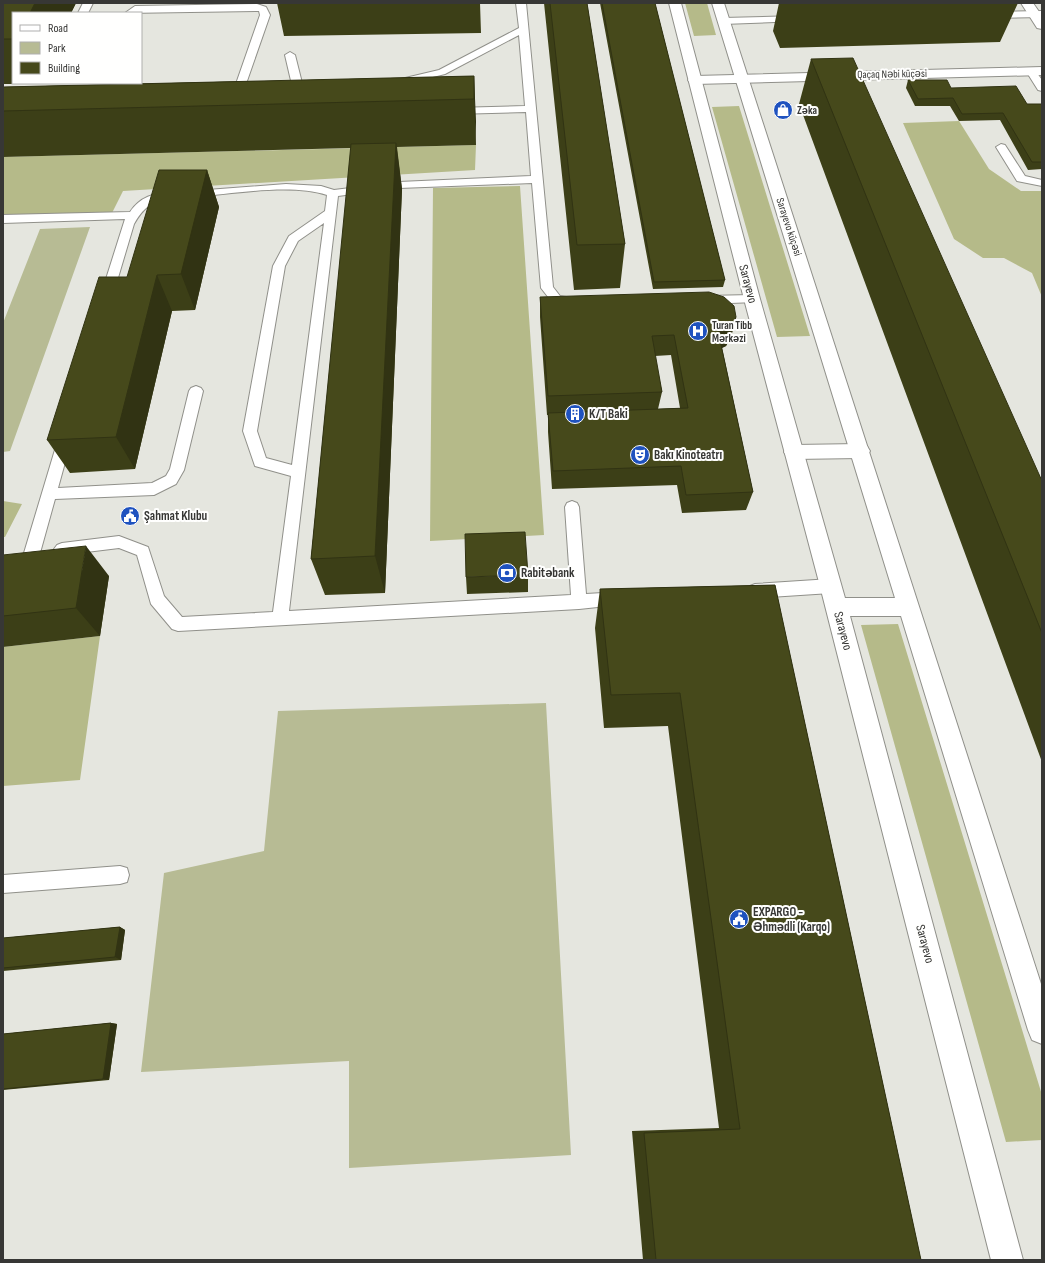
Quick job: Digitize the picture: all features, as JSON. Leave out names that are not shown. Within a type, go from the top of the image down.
[{"type":"street","name":"Sarayevo","points":[[675,3],[752,299],[834,597],[1007,1260]]},
{"type":"street","name":"Sarayevo küçəsi","points":[[718,3],[860,451]]},
{"type":"street","points":[[1027,3],[1040,18]]},
{"type":"street","name":"Qaçaq Nəbi küçəsi","points":[[695,80],[1037,71]]},
{"type":"street","points":[[794,452],[860,451],[1042,1030]]},
{"type":"street","points":[[834,597],[909,607]]},
{"type":"lane","points":[[84,12],[88,3]]},
{"type":"lane","points":[[521,3],[547,288],[556,299],[570,302],[586,302]]},
{"type":"lane","points":[[131,12],[135,9],[257,7],[263,9],[269,14],[232,110]]},
{"type":"lane","points":[[981,16],[1040,18]]},
{"type":"lane","points":[[723,21],[810,19]]},
{"type":"lane","points":[[392,84],[442,72],[523,29]]},
{"type":"lane","points":[[290,56],[297,85],[312,90],[320,89]]},
{"type":"lane","points":[[1037,71],[1042,88]]},
{"type":"lane","points":[[853,75],[860,89]]},
{"type":"lane","points":[[443,111],[531,109]]},
{"type":"lane","points":[[1001,146],[1021,179],[1034,183],[1042,183]]},
{"type":"lane","points":[[103,307],[128,224],[138,207],[153,197],[304,186],[324,189],[333,193],[399,185],[537,179]]},
{"type":"lane","points":[[280,618],[333,193]]},
{"type":"lane","points":[[298,472],[260,462],[250,431],[279,266],[293,239],[330,213]]},
{"type":"lane","points":[[3,219],[133,215]]},
{"type":"lane","points":[[697,300],[752,299]]},
{"type":"lane","points":[[49,494],[154,488],[171,480],[177,470],[196,391]]},
{"type":"lane","points":[[68,426],[49,494],[24,554],[119,542],[143,551],[157,599],[178,624],[634,599]]},
{"type":"lane","points":[[572,507],[579,602]]},
{"type":"lane","points":[[737,592],[834,597]]},
{"type":"lane","points":[[3,884],[120,875]]},
{"type":"green space","points":[[685,3],[707,3],[716,35],[694,36]]},
{"type":"green space","points":[[739,106],[810,336],[777,337],[712,107]]},
{"type":"green space","points":[[959,121],[989,169],[1021,191],[1042,191],[1042,297],[1032,273],[1004,258],[983,258],[954,239],[903,123]]},
{"type":"green space","points":[[476,145],[475,170],[123,191],[110,217],[3,220],[3,157]]},
{"type":"green space","points":[[520,186],[544,535],[430,541],[433,188]]},
{"type":"green space","points":[[90,227],[10,451],[3,452],[3,323],[40,229]]},
{"type":"green space","points":[[3,501],[22,504],[5,537],[3,537]]},
{"type":"green space","points":[[898,624],[1042,1095],[1042,1140],[1006,1142],[861,625]]},
{"type":"green space","points":[[100,636],[80,780],[3,786],[3,647]]},
{"type":"green space","points":[[546,703],[571,1155],[349,1168],[349,1061],[141,1072],[164,873],[264,851],[278,711]]},
{"type":"building","points":[[3,3],[35,3],[30,12],[12,12],[12,39],[3,39]]},
{"type":"building","points":[[550,3],[587,3],[625,244],[577,245]]},
{"type":"building","points":[[602,3],[655,3],[725,280],[654,282]]},
{"type":"building","points":[[853,58],[1042,481],[1042,633],[811,59]]},
{"type":"building","points":[[474,76],[474,99],[3,111],[3,87]]},
{"type":"building","points":[[908,80],[947,80],[951,88],[1016,86],[1027,104],[1042,104],[1042,162],[1032,162],[1003,113],[962,114],[953,98],[918,99]]},
{"type":"building","points":[[396,143],[375,556],[311,559],[351,144]]},
{"type":"building","points":[[159,170],[207,170],[181,274],[157,275],[116,437],[47,440],[99,277],[127,277]]},
{"type":"building","name":"K/T Baki","points":[[709,292],[724,297],[734,306],[736,317],[732,326],[718,331],[753,492],[686,495],[681,466],[553,471],[548,413],[688,408],[674,335],[652,336],[662,392],[548,396],[540,297]]},
{"type":"building","points":[[525,532],[528,575],[466,577],[465,534]]},
{"type":"building","points":[[86,546],[76,608],[3,616],[3,555]]},
{"type":"building","points":[[775,585],[921,1260],[656,1260],[644,1133],[740,1129],[680,693],[611,695],[600,589]]},
{"type":"building","points":[[120,927],[115,957],[3,968],[3,938]]},
{"type":"building","points":[[111,1023],[103,1079],[3,1089],[3,1034]]},
{"type":"place","name":"Zəka","points":[[783,110]]},
{"type":"place","name":"Turan Tibb Mərkəzi","points":[[698,331]]},
{"type":"place","name":"K/T Baki","points":[[575,414]]},
{"type":"place","name":"Bakı Kinoteatrı","points":[[640,455]]},
{"type":"place","name":"Şahmat Klubu","points":[[130,516]]},
{"type":"place","name":"Rabitəbank","points":[[507,573]]},
{"type":"place","name":"EXPARGO - Əhmədli (Karqo)","points":[[739,919]]}]
